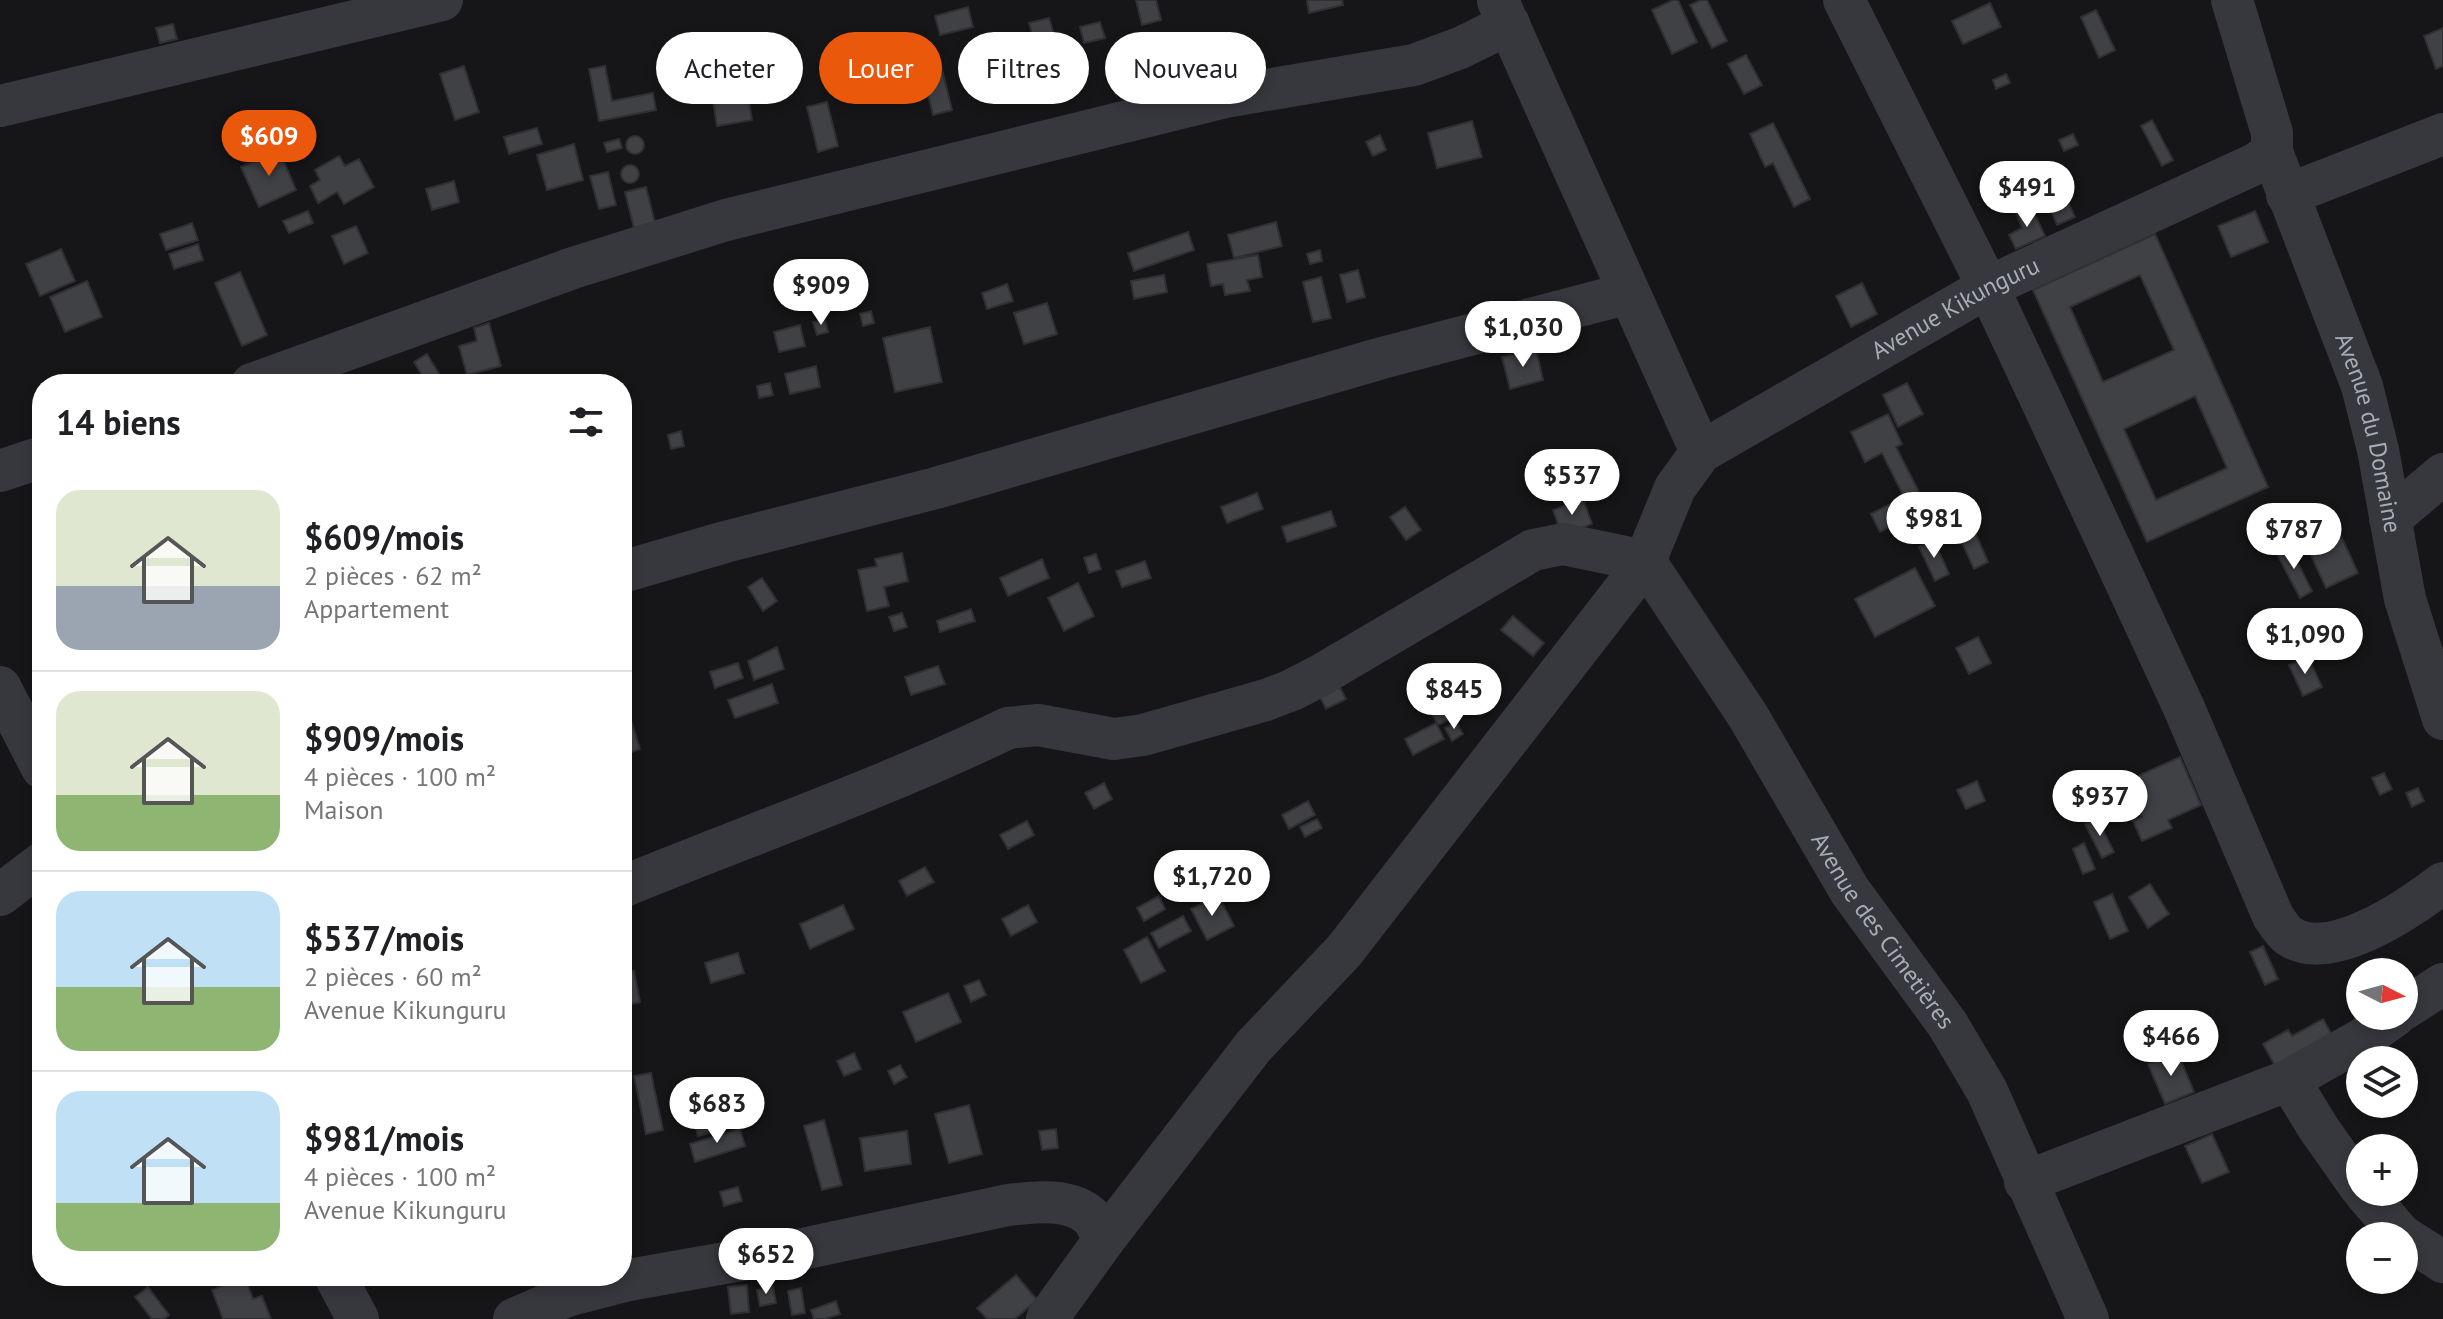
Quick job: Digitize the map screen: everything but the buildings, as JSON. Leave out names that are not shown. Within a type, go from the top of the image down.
[{"type":"street","points":[[0,106],[442,0]]},
{"type":"street","points":[[1844,0],[1988,287],[2184,708],[2273,916],[2288,936],[2309,942],[2334,942],[2380,925],[2443,883]]},
{"type":"street","points":[[2232,0],[2272,133],[2272,152]]},
{"type":"street","points":[[280,374],[573,268],[726,220],[1225,97],[1414,65],[1460,48],[1503,12],[1701,452]]},
{"type":"street","points":[[2287,195],[2443,134]]},
{"type":"street","name":"Avenue Kikunguru","points":[[1047,1319],[1253,1047],[1344,951],[1645,561],[1675,488],[1701,452],[1988,287],[2257,163],[2272,152]]},
{"type":"street","name":"Avenue du Domaine","points":[[2272,152],[2362,386],[2378,450],[2405,599],[2443,719]]},
{"type":"street","points":[[632,569],[936,488],[1382,358],[1629,293]]},
{"type":"street","points":[[0,471],[32,460]]},
{"type":"street","points":[[2390,519],[2443,474]]},
{"type":"street","points":[[632,883],[754,833],[843,802],[1008,728],[1038,725],[1114,739],[1143,735],[1292,690],[1533,550],[1563,544],[1645,561]]},
{"type":"street","name":"Avenue des Cimetières","points":[[1645,561],[1748,716],[1850,891],[1948,1025],[1987,1091],[2088,1319]]},
{"type":"street","points":[[0,687],[32,749]]},
{"type":"street","points":[[0,895],[32,871]]},
{"type":"street","points":[[2418,1000],[2443,984]]},
{"type":"street","points":[[2025,1182],[2289,1080],[2375,1030]]},
{"type":"street","points":[[2289,1080],[2346,1167]]},
{"type":"street","points":[[632,1279],[798,1250],[1037,1201],[1066,1204],[1091,1217],[1104,1240]]},
{"type":"street","points":[[2376,1206],[2390,1222]]},
{"type":"street","points":[[2418,1246],[2443,1262]]},
{"type":"street","points":[[340,1286],[358,1319]]},
{"type":"street","points":[[514,1319],[567,1296],[606,1286]]}]
